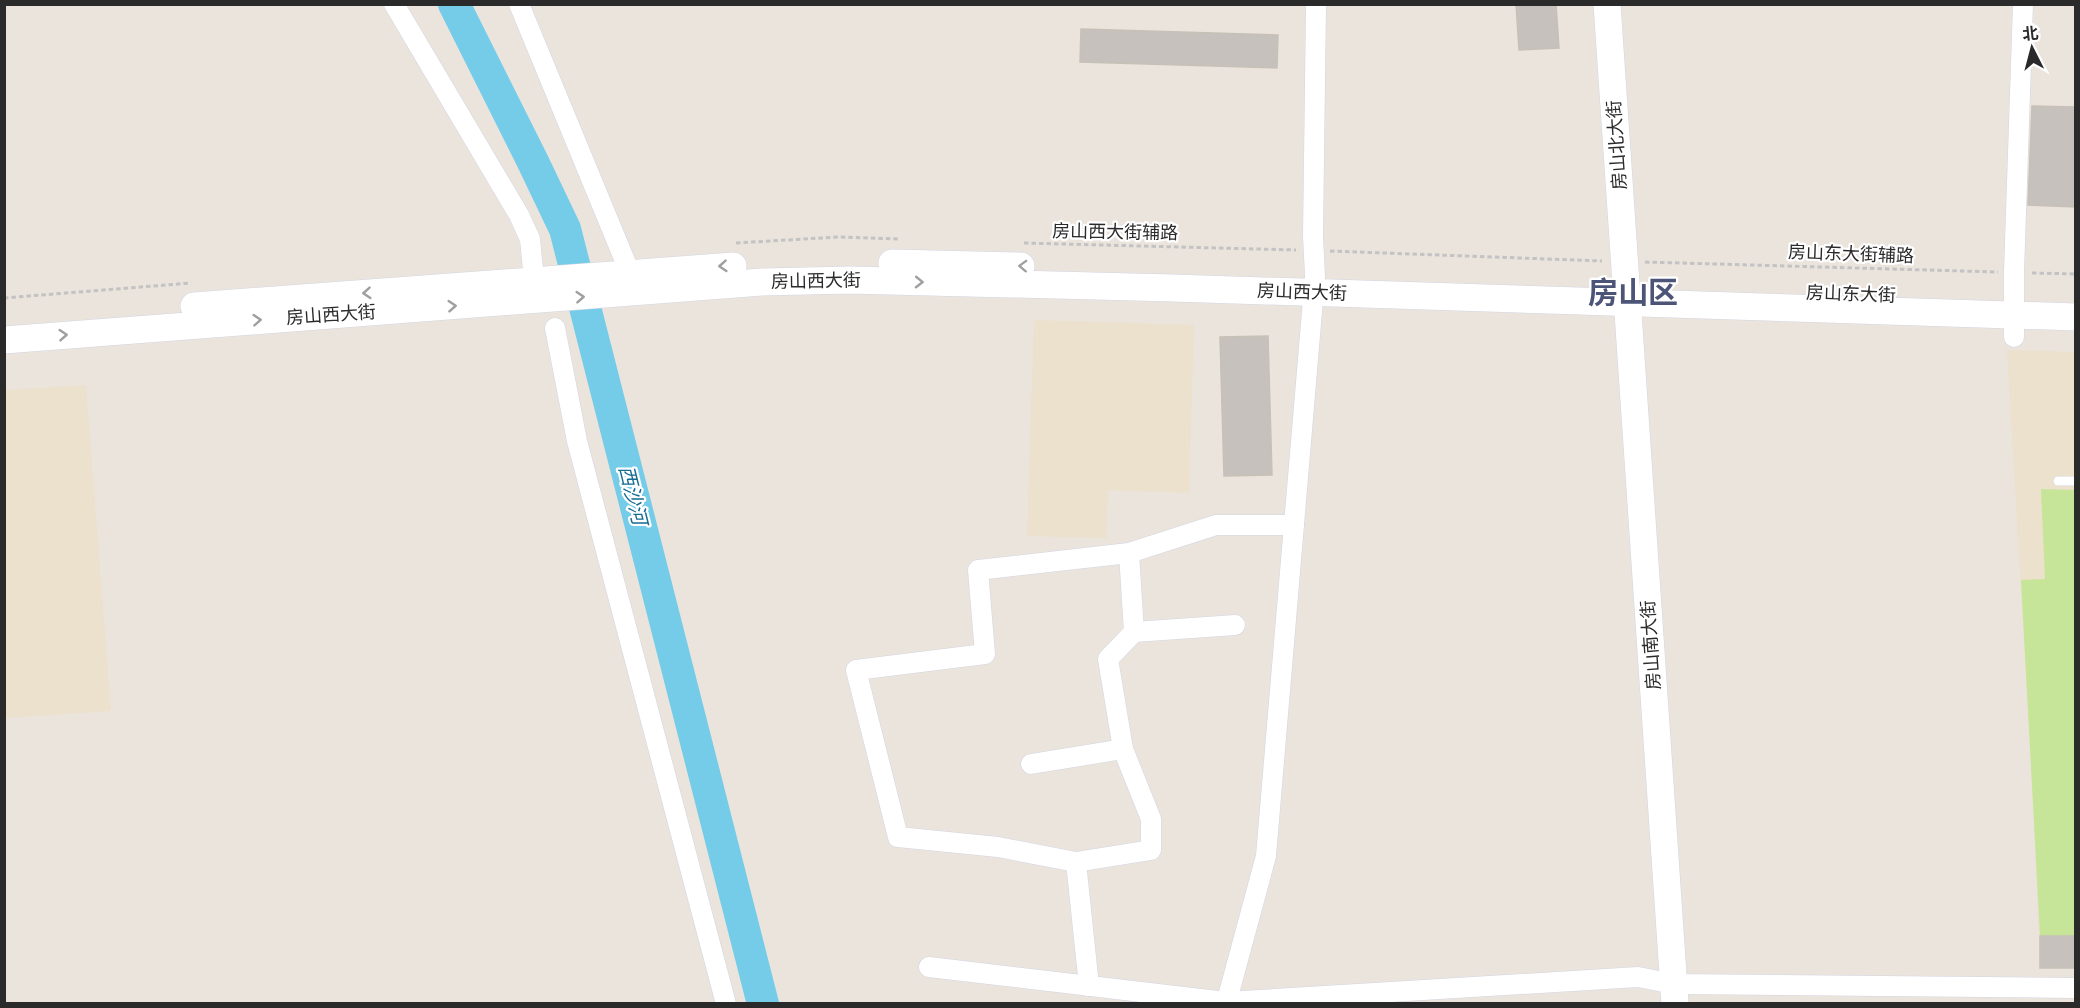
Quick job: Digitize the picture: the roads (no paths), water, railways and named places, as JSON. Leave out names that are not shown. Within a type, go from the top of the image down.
[{"type":"main road","name":"房山北大街","points":[[1607,4],[1627,284]]},
{"type":"main road","name":"房山西大街","points":[[4,321],[615,281],[766,263],[946,263],[1627,284]]},
{"type":"main road","name":"房山东大街","points":[[1627,284],[2014,306],[2076,317]]},
{"type":"main road","name":"房山南大街","points":[[1627,284],[1674,994]]},
{"type":"main road","name":"房山西大街","points":[[4,340],[546,286]]},
{"type":"main road","name":"房山东大街","points":[[2014,306],[2076,300]]},
{"type":"street","points":[[394,4],[519,215],[546,286]]},
{"type":"street","points":[[519,4],[615,281]]},
{"type":"street","points":[[1226,1003],[1266,856],[1315,273],[1316,4]]},
{"type":"street","points":[[2014,306],[2022,4]]},
{"type":"street","points":[[555,328],[577,441],[726,1004]]},
{"type":"street","points":[[1235,625],[1134,632],[1108,658],[1123,749],[1151,819],[1151,850],[1076,862],[998,847],[898,837],[856,670],[985,654],[978,570],[1129,553],[1216,525],[1294,525]]},
{"type":"street","points":[[1129,553],[1134,632]]},
{"type":"street","points":[[1031,764],[1123,749]]},
{"type":"street","points":[[1076,862],[1089,986]]},
{"type":"street","points":[[929,967],[1226,1003],[1638,977],[1674,994],[2076,988]]},
{"type":"lane","points":[[2058,481],[2076,481]]},
{"type":"waterway","name":"西沙河","points":[[454,4],[565,229],[763,1004]]},
{"type":"district","name":"房山区","points":[[1633,293]]}]
